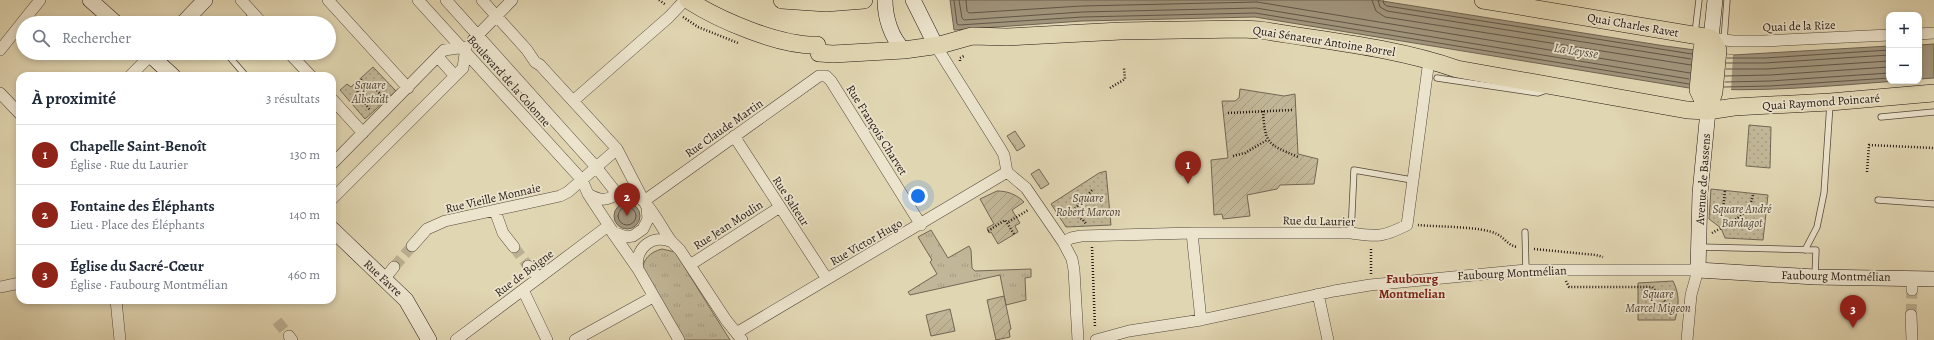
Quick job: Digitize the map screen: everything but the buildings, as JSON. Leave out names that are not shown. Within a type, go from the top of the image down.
[{"type":"main road","name":"Quai Sénateur Antoine Borrel","points":[[687,0],[708,13],[756,32],[807,45],[817,45],[819,53],[833,54],[904,50],[936,46],[972,36],[1007,37],[1122,30],[1260,30],[1429,60],[1457,69],[1682,109],[1708,111]]},
{"type":"main road","points":[[782,0],[826,3],[861,0]]},
{"type":"main road","name":"Quai Charles Ravet","points":[[1483,0],[1710,42]]},
{"type":"main road","points":[[1708,111],[1706,91],[1710,42]]},
{"type":"main road","name":"Quai Raymond Poincaré","points":[[1708,111],[1734,107],[1830,102],[1934,93]]},
{"type":"street","points":[[27,16],[40,0]]},
{"type":"street","points":[[90,0],[108,16]]},
{"type":"street","points":[[190,16],[205,0]]},
{"type":"street","points":[[241,0],[253,14]]},
{"type":"street","points":[[328,0],[408,88]]},
{"type":"street","name":"Boulevard de la Colonne","points":[[418,0],[464,49],[585,188],[608,226],[638,269],[679,340]]},
{"type":"street","name":"Boulevard de la Colonne","points":[[446,0],[596,168],[618,195]]},
{"type":"street","points":[[482,0],[527,50],[535,62],[540,65],[617,149],[647,208],[648,219],[646,224],[639,233],[626,237],[619,235],[608,226],[606,219],[606,209],[609,202],[624,189],[627,182],[628,174],[626,167]]},
{"type":"street","points":[[336,195],[463,68],[464,49],[512,0]]},
{"type":"street","points":[[573,101],[687,0]]},
{"type":"street","points":[[885,0],[886,20],[899,45],[904,50]]},
{"type":"street","points":[[913,0],[936,46],[1004,155],[1007,172],[1021,182],[1063,242],[1072,259],[1078,340]]},
{"type":"street","points":[[1710,42],[1715,0]]},
{"type":"street","points":[[0,50],[16,30]]},
{"type":"street","points":[[1922,34],[1934,33]]},
{"type":"street","name":"Quai de la Rize","points":[[1710,42],[1886,35]]},
{"type":"street","points":[[336,160],[444,50],[464,49]]},
{"type":"street","points":[[438,57],[455,76]]},
{"type":"street","points":[[134,72],[145,60]]},
{"type":"street","points":[[157,60],[169,72]]},
{"type":"street","points":[[296,60],[307,72]]},
{"type":"street","points":[[1407,225],[1429,60]]},
{"type":"street","name":"Rue Claude Martin","points":[[644,201],[819,76]]},
{"type":"street","name":"Rue François Charvet","points":[[819,76],[826,76],[831,81],[921,225]]},
{"type":"street","points":[[0,93],[16,110]]},
{"type":"street","points":[[336,107],[363,133]]},
{"type":"street","name":"Avenue de Bassens","points":[[1698,270],[1700,208],[1708,111]]},
{"type":"street","name":"Rue Salteur","points":[[734,136],[827,279]]},
{"type":"street","points":[[617,149],[596,168],[585,188],[603,200],[618,195],[632,194],[644,201],[672,242],[680,250],[726,320],[740,336]]},
{"type":"street","name":"Rue Victor Hugo","points":[[740,336],[827,279],[921,225],[1007,172]]},
{"type":"street","name":"Rue Vieille Monnaie","points":[[412,246],[427,229],[445,222],[560,196],[585,188]]},
{"type":"street","name":"Rue Jean Moulin","points":[[690,265],[780,207]]},
{"type":"street","points":[[496,211],[503,233],[514,247]]},
{"type":"street","name":"Rue du Laurier","points":[[1063,242],[1071,238],[1081,236],[1192,233],[1351,233],[1371,236],[1386,235],[1407,225]]},
{"type":"street","name":"Rue de Boigne","points":[[456,340],[608,226]]},
{"type":"street","points":[[639,233],[646,244]]},
{"type":"street","points":[[1192,233],[1201,320]]},
{"type":"street","name":"Rue Favre","points":[[336,237],[384,278],[406,300],[427,337]]},
{"type":"street","points":[[638,269],[638,253],[646,244],[658,239],[672,242]]},
{"type":"street","points":[[528,266],[539,278]]},
{"type":"street","points":[[384,278],[394,267]]},
{"type":"street","name":"Faubourg Montmélian","points":[[1096,340],[1129,331],[1201,320],[1319,297],[1370,285],[1526,270],[1698,270],[1912,284],[1934,279]]},
{"type":"street","points":[[1687,340],[1691,295],[1698,270]]},
{"type":"street","points":[[0,287],[16,284]]},
{"type":"street","points":[[523,290],[547,340]]},
{"type":"street","points":[[576,340],[653,297]]},
{"type":"street","points":[[1319,297],[1328,340]]},
{"type":"street","points":[[116,304],[120,340]]},
{"type":"street","points":[[1911,316],[1912,340]]},
{"type":"lane","points":[[1699,0],[1710,42]]},
{"type":"lane","points":[[1710,42],[1727,0]]},
{"type":"lane","points":[[232,60],[243,72]]},
{"type":"lane","points":[[1437,78],[1538,93],[1559,87]]},
{"type":"lane","points":[[1805,250],[1817,227],[1824,192],[1830,102]]},
{"type":"lane","points":[[1881,117],[1934,112]]},
{"type":"lane","points":[[1351,233],[1354,170],[1412,180]]},
{"type":"lane","points":[[1878,200],[1934,204]]},
{"type":"lane","points":[[1525,232],[1526,270]]},
{"type":"lane","points":[[1699,242],[1816,250],[1815,277]]},
{"type":"path","points":[[960,58],[964,56]]},
{"type":"path","points":[[1110,88],[1125,79],[1124,68]]},
{"type":"path","points":[[361,79],[362,81],[356,87],[359,96],[371,110],[376,106]]},
{"type":"path","points":[[359,96],[372,85],[384,98],[380,102]]},
{"type":"path","points":[[1228,114],[1292,110]]},
{"type":"path","points":[[1263,111],[1267,140],[1272,145],[1298,157]]},
{"type":"path","points":[[1233,156],[1245,152],[1267,140]]},
{"type":"path","points":[[1867,172],[1869,145],[1934,148]]},
{"type":"path","points":[[1071,213],[1092,190]]},
{"type":"path","points":[[1700,208],[1723,211],[1725,190]]},
{"type":"path","points":[[1699,242],[1736,221],[1747,210],[1753,194]]},
{"type":"path","points":[[1007,223],[1037,205]]},
{"type":"path","points":[[1054,216],[1063,211],[1071,213],[1083,220],[1086,229]]},
{"type":"path","points":[[988,231],[1005,220],[1014,234]]},
{"type":"path","points":[[1407,225],[1482,230],[1497,234],[1511,246],[1596,255]]},
{"type":"path","points":[[1370,285],[1371,236]]},
{"type":"path","points":[[1092,244],[1095,329]]},
{"type":"path","points":[[1565,280],[1569,287],[1652,287],[1672,309],[1679,312]]},
{"type":"green space","name":"Square Albstadt","points":[[373,67],[396,91],[365,119],[340,90],[347,84],[351,87]]},
{"type":"green space","points":[[1240,89],[1284,96],[1295,94],[1298,154],[1318,159],[1314,184],[1280,185],[1277,189],[1247,195],[1250,216],[1223,219],[1222,214],[1214,215],[1211,160],[1228,158],[1222,101],[1235,101],[1239,98]]},
{"type":"green space","points":[[1749,125],[1771,127],[1770,168],[1746,166]]},
{"type":"green space","points":[[1015,131],[1025,146],[1017,151],[1007,136]]},
{"type":"green space","points":[[1039,169],[1049,184],[1041,189],[1031,174]]},
{"type":"green space","name":"Square Robert Marcon","points":[[1106,171],[1111,225],[1066,227],[1051,204],[1099,173]]},
{"type":"green space","name":"Square André Bardagot","points":[[1711,189],[1768,195],[1763,240],[1725,238],[1721,228],[1709,219]]},
{"type":"green space","points":[[997,191],[1011,194],[1024,202],[1012,210],[1020,223],[1015,226],[1018,232],[998,244],[987,228],[994,224],[980,199]]},
{"type":"green space","points":[[931,230],[948,258],[969,246],[971,250],[972,268],[975,271],[1031,269],[1031,277],[1025,278],[1026,300],[1006,305],[1000,275],[910,295],[908,292],[937,274],[930,262],[932,260],[918,237]]},
{"type":"green space","points":[[662,249],[675,252],[730,340],[683,340],[642,271],[644,263],[648,257],[654,252]]},
{"type":"green space","name":"Square Marcel Migeon","points":[[1673,281],[1677,291],[1678,300],[1675,320],[1638,320],[1638,283]]},
{"type":"green space","points":[[1004,296],[1011,329],[1009,330],[1010,337],[996,340],[987,300]]},
{"type":"green space","points":[[950,309],[955,331],[931,336],[926,315]]},
{"type":"water","name":"La Leysse","points":[[950,0],[1376,0],[1665,46],[1733,55],[1886,46],[1886,82],[1819,87],[1741,90],[1689,88],[1255,17],[1082,21],[954,30]]},
{"type":"water","points":[[1934,44],[1934,78],[1922,79],[1922,45]]},
{"type":"water","points":[[627,203],[636,207],[640,216],[636,225],[627,229],[618,225],[614,216],[618,207]]},
{"type":"pier","points":[[1694,50],[1733,55],[1731,91],[1689,88]]},
{"type":"tunnel","points":[[394,267],[412,246]]},
{"type":"tunnel","points":[[514,247],[528,266]]},
{"type":"tunnel","points":[[1911,315],[1912,290]]},
{"type":"tunnel","points":[[277,321],[289,336]]},
{"type":"place","name":"Chapelle Saint-Benoît","points":[[1188,184]]},
{"type":"place","name":"Fontaine des Éléphants","points":[[627,216]]},
{"type":"place","name":"Église du Sacré-Cœur","points":[[1853,328]]},
{"type":"district","name":"Faubourg Montmelian","points":[[1412,286]]}]
